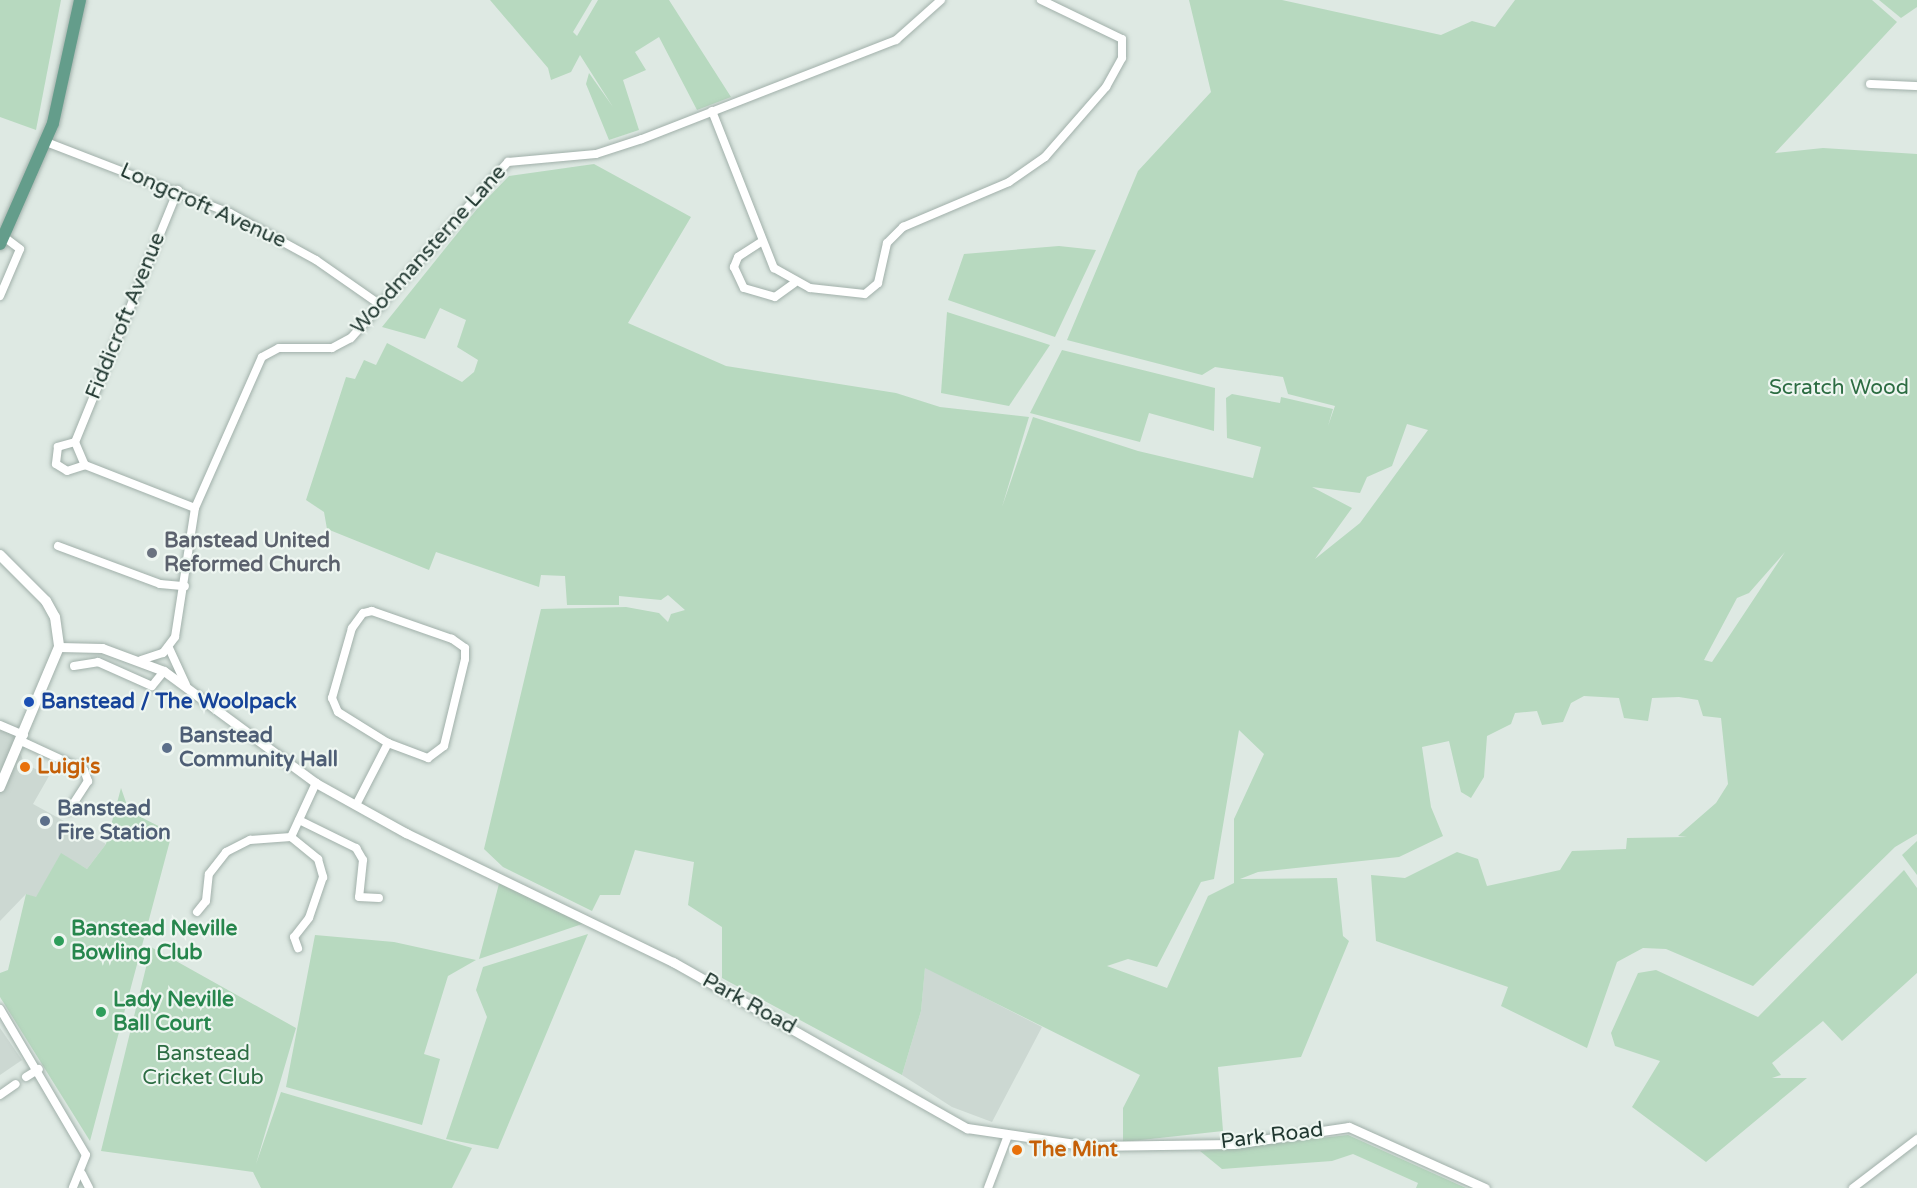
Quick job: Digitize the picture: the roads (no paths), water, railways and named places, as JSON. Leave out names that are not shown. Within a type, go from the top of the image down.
[{"type":"main road","points":[[2,240],[46,142],[63,89],[80,0]]},
{"type":"main road","points":[[0,555],[45,601],[55,617],[59,647],[23,738],[0,786]]},
{"type":"street","name":"Woodmansterne Lane","points":[[169,648],[185,586],[195,508],[262,357],[279,348],[333,348],[351,338],[382,306],[508,162],[610,151],[896,40],[941,0]]},
{"type":"street","points":[[712,111],[761,242],[774,268],[794,283],[828,291],[874,290],[887,243],[903,227],[1009,182],[1045,157],[1106,87],[1122,58],[1122,39],[1041,0]]},
{"type":"street","points":[[1870,84],[1917,86]]},
{"type":"street","name":"Longcroft Avenue","points":[[46,142],[178,190],[283,240],[382,306]]},
{"type":"street","name":"Fiddicroft Avenue","points":[[178,190],[75,442],[58,447],[56,464],[67,471],[86,465],[195,508]]},
{"type":"street","points":[[0,296],[20,249],[2,240]]},
{"type":"street","points":[[761,242],[738,257],[734,267],[744,288],[775,297],[794,283]]},
{"type":"street","points":[[75,442],[86,465]]},
{"type":"street","points":[[58,546],[160,584],[185,586]]},
{"type":"street","points":[[372,611],[465,648],[440,753],[421,758],[388,742],[338,712],[332,698],[352,628],[363,613],[372,611]]},
{"type":"street","name":"Park Road","points":[[59,647],[102,648],[141,660],[164,671],[316,783],[662,956],[967,1128],[1007,1138],[1089,1146],[1234,1144],[1349,1127],[1485,1188]]},
{"type":"street","points":[[98,662],[102,648]]},
{"type":"street","points":[[141,660],[169,648],[186,685]]},
{"type":"street","points":[[74,666],[98,662],[152,686],[164,671]]},
{"type":"street","points":[[0,725],[84,770],[88,781],[69,810]]},
{"type":"street","points":[[356,805],[388,742]]},
{"type":"street","points":[[291,837],[316,783]]},
{"type":"street","points":[[299,820],[356,848],[363,860],[359,897],[379,898]]},
{"type":"street","points":[[197,912],[206,901],[209,874],[226,852],[250,840],[291,837],[318,859],[322,878],[309,918],[294,937],[298,948]]},
{"type":"street","points":[[0,1009],[39,1069],[86,1155],[81,1174],[73,1188]]},
{"type":"street","points":[[26,1077],[39,1069]]},
{"type":"street","points":[[0,1095],[16,1084]]},
{"type":"street","points":[[988,1188],[1007,1138]]},
{"type":"street","points":[[1853,1188],[1917,1139]]},
{"type":"street","points":[[81,1174],[89,1188]]},
{"type":"place","name":"Banstead United Reformed Church","points":[[152,553]]},
{"type":"place","name":"Banstead / The Woolpack","points":[[29,702]]},
{"type":"place","name":"Banstead Community Hall","points":[[167,748]]},
{"type":"place","name":"Luigi's","points":[[25,767]]},
{"type":"place","name":"Banstead Fire Station","points":[[45,821]]},
{"type":"place","name":"Banstead Neville Bowling Club","points":[[59,941]]},
{"type":"place","name":"Lady Neville Ball Court","points":[[101,1012]]},
{"type":"place","name":"The Mint","points":[[1017,1150]]},
{"type":"park label","name":"Scratch Wood","points":[[1839,388]]},
{"type":"park label","name":"Banstead Cricket Club","points":[[203,1066]]}]
